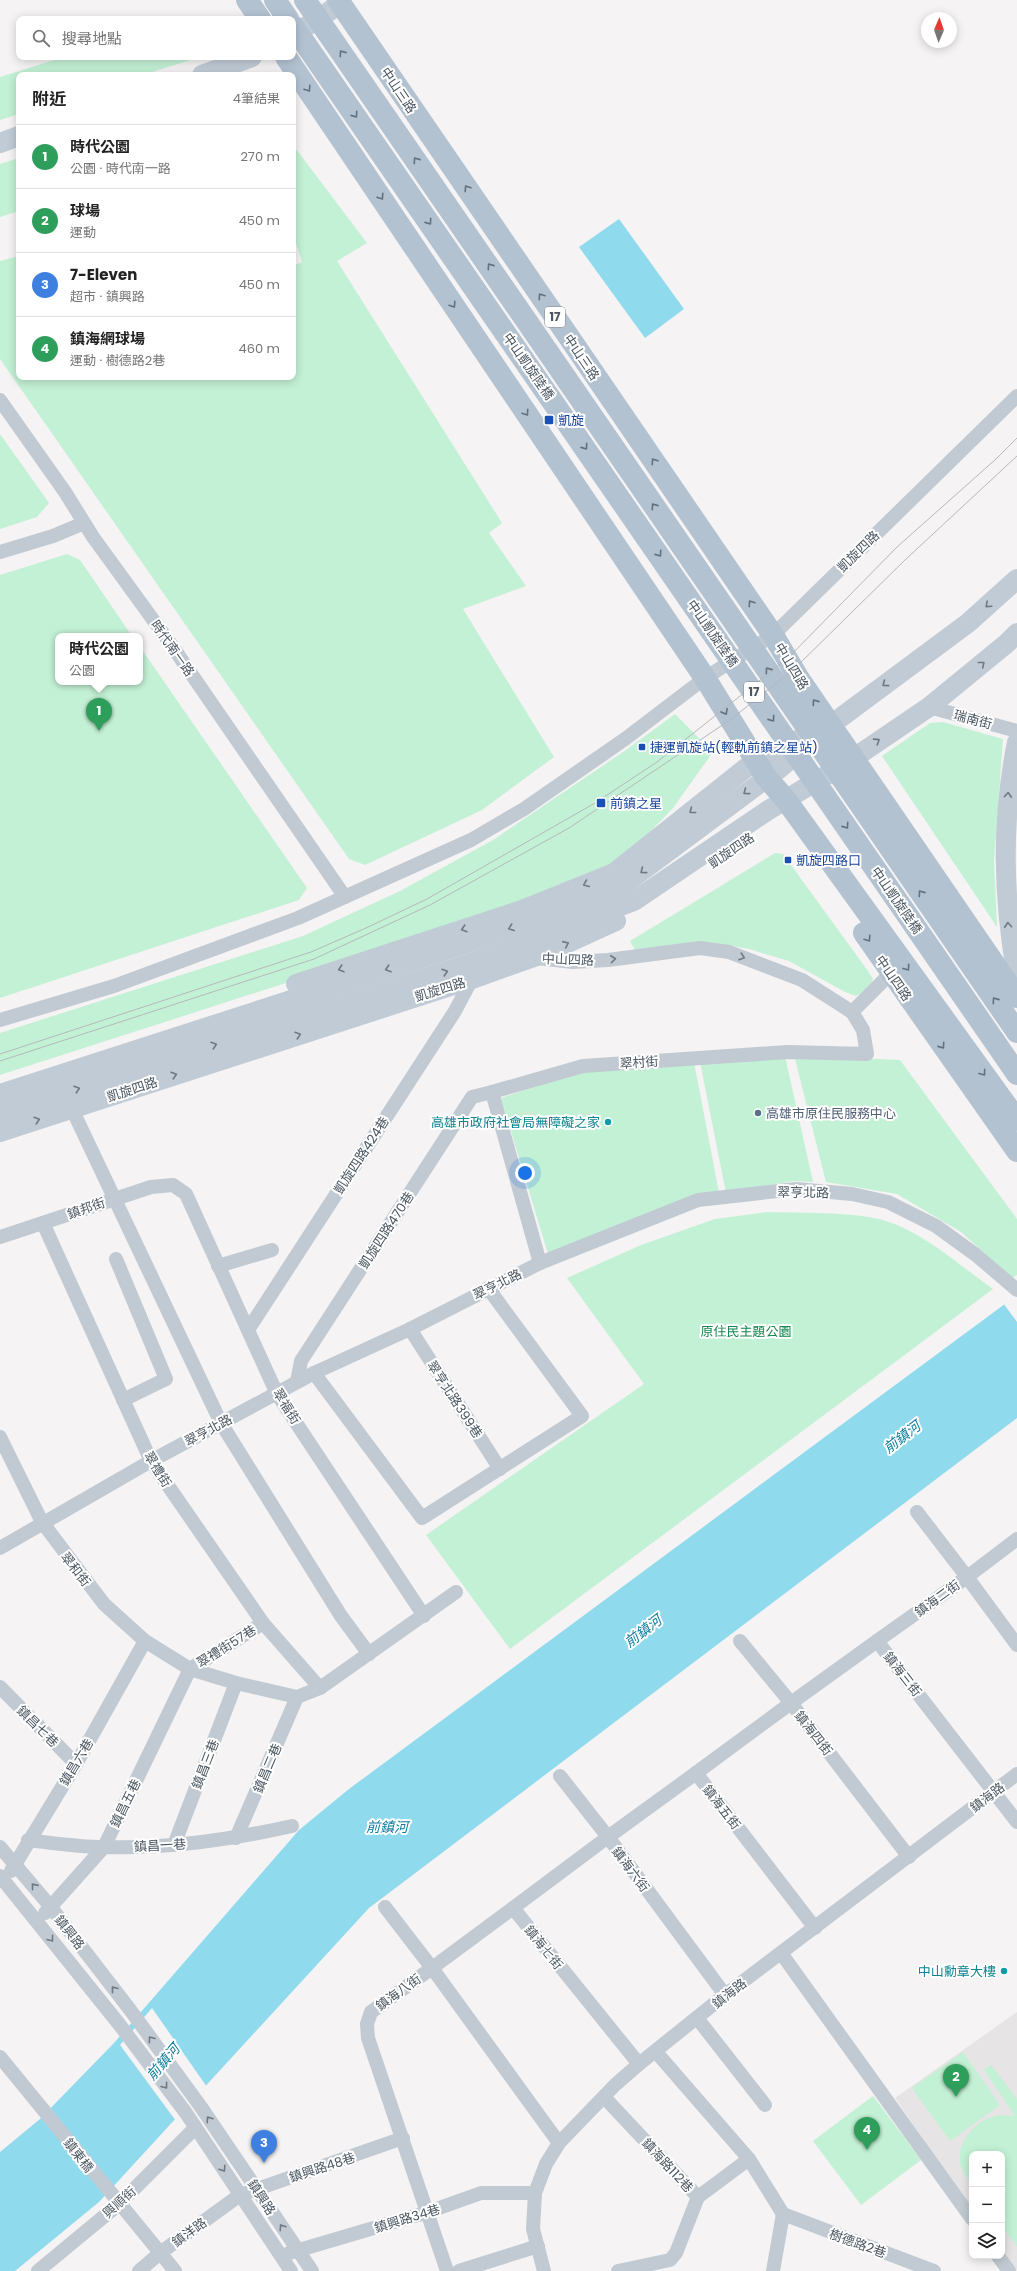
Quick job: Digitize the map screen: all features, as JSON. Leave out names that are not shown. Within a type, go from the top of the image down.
[{"type":"main road","points":[[246,0],[258,16]]},
{"type":"main road","name":"17","points":[[275,0],[285,16]]},
{"type":"main road","name":"中山三路","points":[[305,0],[512,298]]},
{"type":"main road","name":"中山三路","points":[[339,1],[773,635]]},
{"type":"main road","name":"中山凱旋陸橋","points":[[296,32],[491,311],[1017,1074]]},
{"type":"main road","points":[[288,60],[705,678]]},
{"type":"main road","name":"中山凱旋陸橋","points":[[512,298],[1017,1032]]},
{"type":"main road","name":"中山四路","points":[[773,635],[799,679],[832,724],[1017,997]]},
{"type":"main road","name":"中山四路","points":[[705,678],[761,769],[786,800],[1017,1120]]},
{"type":"main road","points":[[853,757],[872,766],[1017,978]]},
{"type":"main road","name":"中山四路","points":[[786,800],[788,824],[1017,1151]]},
{"type":"street","points":[[296,27],[319,19],[339,1]]},
{"type":"street","points":[[210,72],[244,60]]},
{"type":"street","points":[[0,143],[16,137]]},
{"type":"street","name":"凱旋四路","points":[[0,1020],[114,986],[298,918],[471,840],[524,808],[625,739],[705,678],[773,635],[1017,396]]},
{"type":"street","name":"時代南一路","points":[[0,400],[345,897]]},
{"type":"street","points":[[0,552],[53,536],[84,523]]},
{"type":"street","points":[[0,1079],[522,910],[614,873],[761,769],[832,724],[968,623],[1017,579]]},
{"type":"street","points":[[767,812],[845,764],[853,757],[928,707],[1006,644],[1017,633]]},
{"type":"street","name":"瑞南街","points":[[928,707],[1017,731]]},
{"type":"street","points":[[1017,742],[1009,785],[1004,854],[1008,928],[1017,978]]},
{"type":"street","points":[[0,1094],[456,947],[620,888],[761,769]]},
{"type":"street","name":"凱旋四路","points":[[0,1132],[472,979],[533,957],[639,911],[758,832],[767,812]]},
{"type":"street","name":"凱旋四路","points":[[0,1113],[465,965],[634,901],[767,812]]},
{"type":"street","name":"中山四路","points":[[533,957],[573,962],[608,960],[700,948],[729,952],[802,980],[852,1012]]},
{"type":"street","points":[[852,1012],[891,973]]},
{"type":"street","name":"凱旋四路424巷","points":[[248,1330],[454,1011],[472,979]]},
{"type":"street","name":"翠村街","points":[[492,1092],[584,1066],[788,1052],[867,1054],[863,1030],[852,1012]]},
{"type":"street","points":[[492,1092],[540,1262]]},
{"type":"street","name":"凱旋四路470巷","points":[[297,1382],[301,1361],[472,1097],[492,1092]]},
{"type":"street","points":[[72,1109],[221,1423],[341,1616],[369,1654]]},
{"type":"street","name":"翠福街","points":[[173,1185],[186,1194],[278,1394],[424,1616]]},
{"type":"street","name":"鎮邦街","points":[[0,1237],[114,1198],[151,1187],[173,1185]]},
{"type":"street","name":"翠亨北路","points":[[0,1548],[42,1522],[150,1461],[278,1394],[314,1373],[410,1329],[540,1262],[698,1200],[796,1189],[852,1194],[888,1202],[936,1226],[1016,1289]]},
{"type":"street","name":"翠禮街","points":[[43,1223],[150,1461],[263,1623],[320,1688]]},
{"type":"street","points":[[218,1266],[272,1250]]},
{"type":"street","points":[[116,1259],[166,1379],[123,1400]]},
{"type":"street","points":[[314,1373],[422,1518],[582,1416],[488,1288]]},
{"type":"street","name":"翠亨北路399巷","points":[[410,1329],[500,1469]]},
{"type":"street","name":"翠和街","points":[[0,1437],[42,1522],[104,1604],[145,1641],[190,1669],[236,1683],[297,1697]]},
{"type":"street","points":[[917,1512],[967,1577],[1017,1539]]},
{"type":"street","name":"鎮海二街","points":[[877,1641],[967,1577],[1017,1645]]},
{"type":"street","points":[[297,1697],[320,1688],[456,1592]]},
{"type":"street","name":"翠禮街57巷","points":[[190,1669],[263,1623]]},
{"type":"street","name":"鎮昌六巷","points":[[2,1879],[15,1863],[76,1764],[145,1641]]},
{"type":"street","points":[[740,1641],[791,1703]]},
{"type":"street","name":"鎮海三街","points":[[791,1703],[877,1641],[995,1791],[1017,1822]]},
{"type":"street","name":"鎮昌五巷","points":[[38,1922],[50,1906],[104,1847],[190,1669]]},
{"type":"street","name":"鎮昌三巷","points":[[174,1845],[236,1683]]},
{"type":"street","name":"鎮昌七巷","points":[[0,1687],[76,1764]]},
{"type":"street","name":"鎮昌二巷","points":[[236,1838],[297,1697]]},
{"type":"street","name":"鎮海四街","points":[[696,1773],[791,1703],[909,1857]]},
{"type":"street","name":"鎮海五街","points":[[608,1837],[696,1773],[815,1928]]},
{"type":"street","name":"鎮海路","points":[[544,2271],[533,2229],[536,2193],[546,2164],[559,2143],[639,2064],[656,2052],[725,1995],[1017,1774]]},
{"type":"street","points":[[560,1776],[608,1837]]},
{"type":"street","name":"鎮昌一巷","points":[[28,1840],[104,1847],[174,1845],[236,1838],[292,1826]]},
{"type":"street","name":"鎮海六街","points":[[513,1908],[608,1837],[725,1995]]},
{"type":"street","name":"鎮興路","points":[[0,1847],[50,1906],[199,2104],[257,2188],[297,2251],[312,2271]]},
{"type":"street","name":"鎮興路","points":[[2,1879],[38,1922],[186,2113],[290,2271]]},
{"type":"street","points":[[385,1907],[432,1968],[513,1908]]},
{"type":"street","name":"鎮海七街","points":[[513,1908],[639,2064]]},
{"type":"street","points":[[781,1953],[969,2215]]},
{"type":"street","name":"鎮海八街","points":[[447,2271],[368,2038],[366,2024],[371,2012],[432,1968],[559,2143]]},
{"type":"street","points":[[697,2018],[765,2105]]},
{"type":"street","points":[[656,2052],[749,2159],[782,2214],[773,2271]]},
{"type":"street","name":"鎮東橋","points":[[0,2057],[175,2271]]},
{"type":"street","name":"鎮海路112巷","points":[[604,2097],[698,2197],[676,2253],[670,2260],[618,2271]]},
{"type":"street","name":"興順街","points":[[38,2271],[115,2199],[196,2128]]},
{"type":"street","name":"鎮興路48巷","points":[[240,2196],[257,2188],[331,2165],[403,2138]]},
{"type":"street","points":[[698,2197],[749,2159]]},
{"type":"street","name":"鎮興路34巷","points":[[280,2256],[428,2212],[480,2193],[536,2193]]},
{"type":"street","name":"鎮洋路","points":[[139,2271],[160,2253],[240,2196]]},
{"type":"street","name":"樹德路2巷","points":[[782,2214],[934,2271]]},
{"type":"street","points":[[459,2271],[538,2246]]},
{"type":"street","points":[[1000,2259],[1009,2271]]},
{"type":"shaded area","points":[[1017,2012],[1017,2271],[1005,2255],[1005,2151],[969,2151],[969,2206],[895,2098]]},
{"type":"green space","points":[[54,60],[190,60],[152,72],[16,72]]},
{"type":"green space","points":[[16,72],[16,115],[0,120],[0,77]]},
{"type":"green space","points":[[296,149],[367,243],[337,261],[502,523],[489,533],[526,586],[463,609],[554,757],[482,810],[365,865],[349,859],[0,359],[0,261],[16,257],[16,380],[296,380],[296,265],[302,262],[296,243]]},
{"type":"green space","points":[[16,159],[16,212],[0,217],[0,164]]},
{"type":"green space","points":[[0,434],[49,503],[37,517],[0,529]]},
{"type":"green space","points":[[67,554],[80,560],[130,633],[55,633],[55,685],[143,685],[143,651],[307,888],[299,900],[0,998],[0,575]]},
{"type":"green space","points":[[675,714],[713,752],[673,808],[631,852],[609,867],[520,904],[320,972],[0,1075],[0,1033],[303,936],[400,891],[493,840],[626,750]]},
{"type":"green space","points":[[943,722],[1003,739],[994,861],[997,927],[882,756],[930,723]]},
{"type":"green space","points":[[775,853],[783,854],[868,971],[873,979],[869,988],[856,996],[845,992],[789,961],[749,949],[709,942],[635,950],[630,941]]},
{"type":"green space","points":[[794,1055],[900,1060],[1017,1219],[1017,1275],[1012,1278],[961,1232],[897,1194],[826,1182]]},
{"type":"green space","points":[[785,1056],[813,1182],[793,1181],[726,1193],[700,1062]]},
{"type":"green space","points":[[694,1062],[719,1193],[548,1254],[501,1098],[584,1070]]},
{"type":"green space","name":"原住民主題公園","points":[[768,1212],[853,1215],[879,1219],[894,1224],[924,1239],[993,1289],[510,1649],[426,1535],[644,1384],[567,1278],[641,1245],[715,1219]]},
{"type":"green space","points":[[963,2052],[1000,2105],[950,2141],[912,2088]]},
{"type":"green space","points":[[991,2065],[1017,2099],[1017,2247],[1005,2230],[1005,2151],[969,2151],[969,2180],[960,2163],[962,2146],[971,2131],[977,2125],[984,2120],[1000,2115],[1015,2116],[984,2070]]},
{"type":"green space","points":[[873,2096],[921,2160],[861,2205],[813,2141]]},
{"type":"water","points":[[619,219],[684,309],[645,338],[579,247]]},
{"type":"water","name":"前鎮河","points":[[1017,1295],[1017,1418],[369,1908],[99,2202],[15,2271],[0,2271],[0,2152],[40,2119],[114,2043],[299,1830],[349,1789]]},
{"type":"pier","points":[[1017,1293],[1017,1322],[1003,1303]]},
{"type":"pier","points":[[152,2008],[207,2087],[176,2121],[120,2045]]},
{"type":"tram line","points":[[0,1054],[311,952],[427,899],[595,803],[657,762],[788,658],[897,547],[996,459],[1017,438]]},
{"type":"tram line","points":[[0,1061],[314,959],[430,905],[569,828],[730,720],[794,669],[905,560],[1017,456]]},
{"type":"place","name":"凱旋","points":[[549,420]]},
{"type":"place","name":"時代公園","points":[[99,731]]},
{"type":"place","name":"捷運凱旋站(輕軌前鎮之星站)","points":[[642,747]]},
{"type":"place","name":"前鎮之星","points":[[601,803]]},
{"type":"place","name":"凱旋四路口","points":[[788,860]]},
{"type":"place","name":"高雄市原住民服務中心","points":[[758,1113]]},
{"type":"place","name":"高雄市政府社會局無障礙之家","points":[[608,1122]]},
{"type":"place","name":"中山勳章大樓","points":[[1004,1971]]},
{"type":"place","name":"球場","points":[[956,2097]]},
{"type":"place","name":"鎮海網球場","points":[[867,2150]]},
{"type":"place","name":"7-Eleven","points":[[264,2163]]}]
